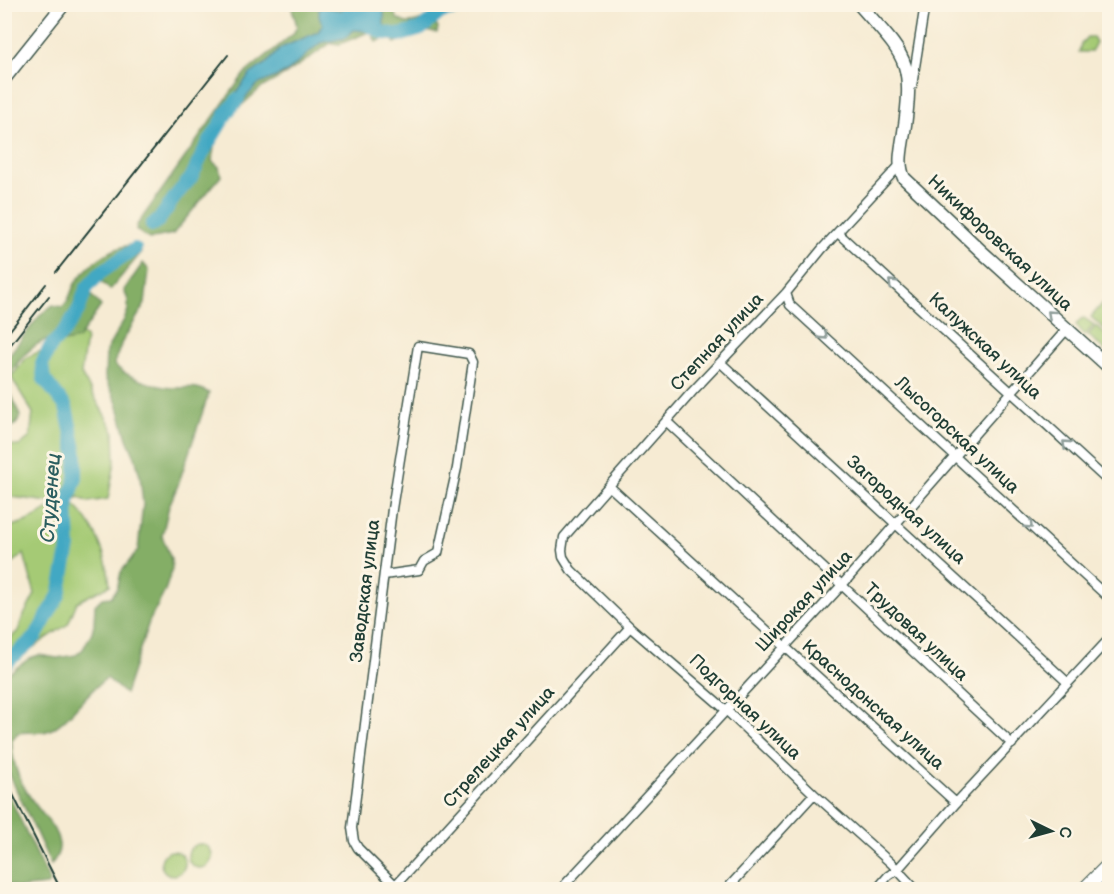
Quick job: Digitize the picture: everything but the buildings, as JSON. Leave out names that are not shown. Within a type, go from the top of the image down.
[{"type":"main road","points":[[4,79],[64,4]]},
{"type":"main road","points":[[859,4],[904,60],[908,77],[908,104],[900,165]]},
{"type":"main road","name":"Никифоровская улица","points":[[900,165],[907,182],[1110,368]]},
{"type":"main road","points":[[1084,890],[1110,864]]},
{"type":"street","points":[[908,104],[925,4]]},
{"type":"street","name":"Степная улица","points":[[562,543],[568,532],[666,421],[786,293],[900,165]]},
{"type":"street","name":"Калужская улица","points":[[838,233],[1110,483]]},
{"type":"street","name":"Лысогорская улица","points":[[786,293],[790,305],[1110,599]]},
{"type":"street","name":"Широкая улица","points":[[560,890],[842,585],[1067,329]]},
{"type":"street","name":"Заводская улица","points":[[384,574],[419,570],[424,561],[438,553],[461,447],[473,362],[469,354],[418,346],[384,574],[352,821],[354,841],[362,854],[396,888]]},
{"type":"street","name":"Загородная улица","points":[[722,363],[1067,682]]},
{"type":"street","name":"Трудовая улица","points":[[666,421],[1012,744]]},
{"type":"street","name":"Краснодонская улица","points":[[609,486],[956,803]]},
{"type":"street","name":"Подгорная улица","points":[[562,543],[563,557],[571,570],[630,627],[726,710],[916,890]]},
{"type":"street","name":"Стрелецкая улица","points":[[396,888],[630,627]]},
{"type":"street","points":[[876,890],[1110,638]]},
{"type":"street","points":[[726,890],[814,794]]},
{"type":"green space","points":[[291,5],[347,5],[341,10],[332,8],[318,32],[281,48],[268,62],[249,75],[235,109],[257,85],[283,74],[320,43],[345,38],[354,30],[370,32],[340,44],[331,43],[286,74],[261,88],[224,121],[214,147],[212,161],[219,167],[221,176],[173,234],[149,239],[136,230],[137,225],[244,74],[293,34],[297,26]]},
{"type":"green space","points":[[384,5],[390,5],[398,19],[404,22],[413,23],[428,19],[438,28],[437,33],[425,31],[414,33],[395,43],[390,36],[376,42],[371,32],[383,33]]},
{"type":"green space","points":[[1087,37],[1093,37],[1096,42],[1091,52],[1079,52],[1081,44]]},
{"type":"green space","points":[[130,245],[141,253],[110,290],[101,281],[89,293],[101,306],[78,339],[64,342],[45,340],[31,349],[14,368],[6,391],[13,398],[20,416],[15,425],[5,427],[5,360],[41,314],[53,305],[62,307],[65,304],[76,282],[93,263],[114,250]]},
{"type":"green space","points":[[143,263],[149,270],[145,304],[122,342],[114,364],[126,373],[152,384],[169,388],[196,388],[209,393],[169,506],[162,536],[171,559],[172,569],[165,591],[149,622],[125,694],[107,678],[92,690],[62,722],[44,732],[18,733],[12,740],[16,767],[23,785],[51,824],[58,839],[58,852],[51,865],[5,765],[5,676],[30,658],[39,655],[57,658],[76,655],[83,649],[92,632],[95,605],[102,598],[111,597],[117,589],[121,572],[138,550],[143,504],[140,476],[117,403],[105,378],[106,351],[128,310],[128,300],[124,290]]},
{"type":"green space","points":[[1109,296],[1109,317],[1106,321],[1109,325],[1109,333],[1091,317]]},
{"type":"green space","points":[[1084,318],[1094,325],[1085,335],[1076,325]]},
{"type":"green space","points":[[1096,326],[1109,338],[1109,354],[1088,335]]},
{"type":"green space","points":[[66,328],[86,337],[81,374],[114,431],[115,462],[108,499],[88,502],[78,497],[72,503],[87,520],[98,540],[106,562],[110,585],[77,602],[68,624],[31,649],[5,672],[4,644],[18,631],[35,594],[24,554],[5,569],[5,527],[32,519],[56,503],[5,496],[5,444],[19,446],[30,437],[33,413],[11,377],[27,357],[50,347]]},
{"type":"green space","points":[[4,785],[50,882],[47,885],[18,888],[5,883]]},
{"type":"green space","points":[[200,844],[209,847],[212,856],[209,865],[200,868],[191,865],[188,856],[191,847]]},
{"type":"green space","points":[[173,851],[182,854],[185,863],[182,872],[173,875],[164,872],[161,863],[164,854]]},
{"type":"water","points":[[347,5],[384,5],[386,32],[354,30],[345,38],[320,43],[288,71],[257,85],[235,109],[228,111],[235,94],[249,75],[268,62],[281,48],[318,32],[323,24],[319,17],[319,8],[341,10]]},
{"type":"waterway","name":"Студенец","points":[[368,25],[384,33],[401,35],[421,29],[441,12],[481,4]]},
{"type":"waterway","name":"Студенец","points":[[152,225],[159,220],[191,178],[204,151],[228,111],[238,99]]},
{"type":"waterway","name":"Студенец","points":[[4,665],[36,636],[59,595],[69,547],[67,504],[76,478],[76,454],[66,407],[44,379],[42,364],[50,347],[65,331],[79,309],[86,289],[100,273],[135,249]]},
{"type":"railway","points":[[56,272],[228,55]]},
{"type":"railway","points":[[4,338],[46,284]]},
{"type":"railway","points":[[4,353],[49,296]]},
{"type":"railway","points":[[4,777],[61,890]]}]
